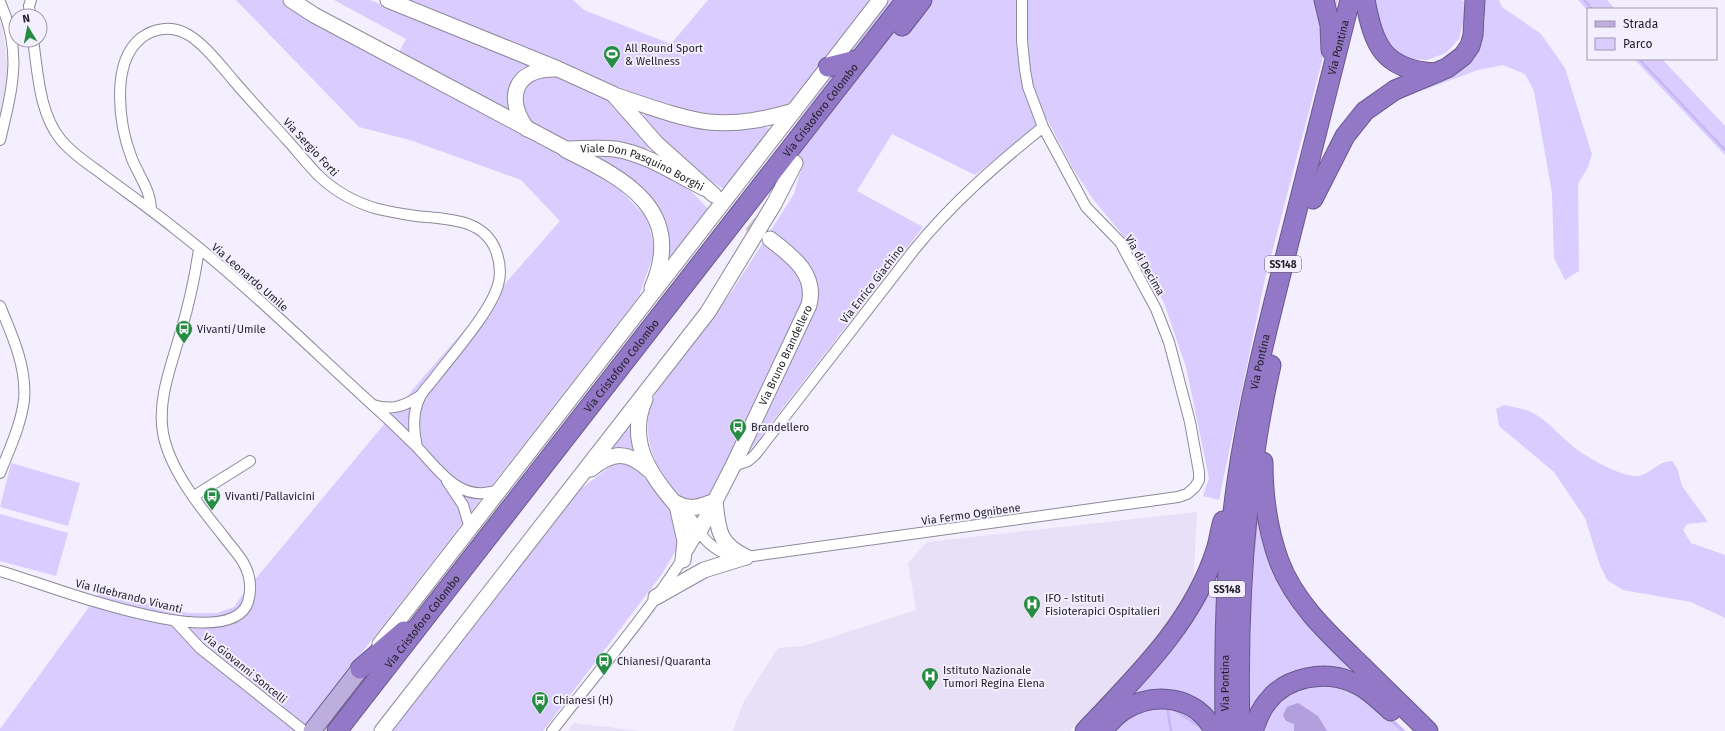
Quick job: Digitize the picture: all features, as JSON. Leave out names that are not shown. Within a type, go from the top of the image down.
[{"type":"highway","name":"Via Cristoforo Colombo","points":[[337,731],[906,0]]},
{"type":"highway","name":"Via Cristoforo Colombo","points":[[354,731],[922,0]]},
{"type":"highway","points":[[1324,0],[1331,34],[1330,82]]},
{"type":"highway","name":"Via Pontina","points":[[1225,731],[1227,580],[1233,514],[1242,448],[1262,349],[1350,0]]},
{"type":"highway","points":[[1363,0],[1374,36],[1386,55],[1407,68],[1436,73]]},
{"type":"highway","name":"Via Pontina","points":[[1240,731],[1239,645],[1244,546],[1251,483],[1265,397],[1277,337],[1363,0]]},
{"type":"highway","points":[[1312,199],[1341,143],[1362,114],[1372,105],[1395,90],[1436,73],[1457,61],[1466,53],[1472,39],[1473,5]]},
{"type":"highway","points":[[828,67],[860,59]]},
{"type":"highway","points":[[1265,397],[1266,424],[1263,477],[1265,507],[1272,538],[1286,576],[1308,610],[1322,627],[1428,731]]},
{"type":"highway","points":[[1085,731],[1140,673],[1168,638],[1190,606],[1216,551],[1233,475],[1242,448]]},
{"type":"highway","points":[[360,669],[384,649],[448,589]]},
{"type":"highway","points":[[1254,731],[1263,707],[1279,690],[1298,680],[1327,676],[1344,679],[1360,686],[1388,708],[1412,731]]},
{"type":"highway","points":[[1102,731],[1117,716],[1130,707],[1143,702],[1165,698],[1180,701],[1194,708],[1206,719],[1214,731]]},
{"type":"main road","name":"Viale Don Pasquino Borghi","points":[[291,0],[314,15],[566,150],[608,149],[625,151],[642,157],[709,192],[656,143],[613,94],[558,69],[388,0]]},
{"type":"main road","name":"Via Cristoforo Colombo","points":[[312,731],[880,0]]},
{"type":"main road","points":[[528,130],[521,120],[517,107],[515,95],[518,84],[525,76],[532,72],[558,69]]},
{"type":"main road","points":[[613,94],[688,118],[710,122],[761,120],[794,111]]},
{"type":"main road","points":[[642,157],[651,152],[656,143]]},
{"type":"main road","points":[[566,150],[604,169],[626,183],[640,195],[652,211],[660,234],[661,252],[656,278],[646,300]]},
{"type":"main road","name":"Via Cristoforo Colombo","points":[[382,731],[568,490],[649,389],[716,299],[774,204],[795,163]]},
{"type":"main road","name":"Via Bruno Brandellero","points":[[699,532],[733,466],[803,321],[810,301],[810,287],[804,270],[770,239]]},
{"type":"main road","points":[[649,389],[640,412],[638,432],[640,447],[651,472]]},
{"type":"main road","points":[[568,490],[600,462],[614,456],[634,458],[651,472],[699,532]]},
{"type":"main road","points":[[676,503],[682,507],[692,509],[715,501],[717,524],[722,538],[729,547],[746,557]]},
{"type":"main road","points":[[676,503],[684,535],[685,548],[683,560]]},
{"type":"main road","points":[[656,597],[704,570],[746,557]]},
{"type":"street","name":"Via di Decima","points":[[1022,0],[1022,48],[1025,70],[1028,87],[1043,127],[1086,207],[1120,242],[1156,309],[1170,342],[1190,422],[1199,472],[1199,480],[1195,487]]},
{"type":"street","points":[[0,2],[10,31],[14,54],[10,99],[0,140]]},
{"type":"street","name":"Via Sergio Forti","points":[[151,210],[149,193],[132,158],[126,137],[121,105],[122,72],[127,56],[140,38],[153,31],[172,29],[187,33],[196,40],[317,174],[337,190],[356,201],[380,209],[410,215],[450,219],[466,223],[479,230],[492,242],[497,254],[500,268],[499,281],[496,291],[480,317],[420,396],[413,423],[416,447]]},
{"type":"street","name":"Via Leonardo Umile","points":[[35,48],[41,92],[50,121],[57,134],[77,155],[151,210],[269,309],[416,447],[446,479],[476,494],[488,494],[500,490]]},
{"type":"street","name":"Via Enrico Giachino","points":[[733,466],[748,461],[755,455],[914,250],[946,212],[982,178],[1043,127]]},
{"type":"street","name":"Via Ildebrando Vivanti","points":[[0,570],[89,600],[175,621],[209,623],[231,619],[244,609],[250,592],[249,578],[242,561],[194,496],[169,452],[163,432],[162,417],[168,374],[191,292],[199,249]]},
{"type":"street","points":[[0,306],[21,362],[24,392],[21,415],[0,473]]},
{"type":"street","points":[[371,404],[381,407],[396,407],[408,403],[420,396]]},
{"type":"street","points":[[194,496],[250,461]]},
{"type":"street","points":[[446,479],[463,505],[470,528]]},
{"type":"street","name":"Via Fermo Ognibene","points":[[699,532],[705,540],[726,555],[733,557],[746,557],[1170,498],[1184,495],[1195,487]]},
{"type":"street","points":[[552,731],[656,597],[683,560],[699,532]]},
{"type":"street","name":"Via Giovanni Soncelli","points":[[175,621],[200,648],[304,731]]},
{"type":"shaded area","points":[[0,22],[3,31],[8,72],[0,116]]},
{"type":"shaded area","name":"IFO - Istituti Fisioterapici Ospitalieri","points":[[1197,512],[1193,591],[1148,654],[1070,731],[733,731],[743,703],[778,648],[804,646],[916,610],[908,563],[927,542]]},
{"type":"shaded area","points":[[1298,703],[1318,716],[1327,731],[1294,731],[1294,724],[1286,721],[1283,715],[1287,707]]},
{"type":"shaded area","points":[[574,723],[640,731],[568,731]]},
{"type":"green space","points":[[236,0],[282,0],[616,186],[647,218],[655,250],[639,296],[301,731],[0,731],[100,592],[188,613],[217,613],[234,607],[243,594],[425,375],[560,221],[521,180],[410,140],[359,127]]},
{"type":"green space","points":[[334,0],[370,0],[531,65],[521,69],[511,84],[512,116],[398,54],[406,39]]},
{"type":"green space","points":[[403,0],[573,0],[584,10],[671,44],[708,0],[869,0],[799,96],[776,112],[728,118],[684,110],[633,94]]},
{"type":"green space","points":[[887,0],[1338,0],[1265,279],[1219,500],[1203,496],[1209,478],[1186,367],[1164,303],[1134,249],[1093,199],[1072,167],[1047,119],[975,175],[892,134],[857,191],[923,227],[751,449],[723,468],[662,574],[543,731],[389,731],[578,491],[616,462],[635,464],[645,479],[658,468],[651,447],[648,429],[650,411],[657,390],[732,291],[794,194],[802,166],[784,140]]},
{"type":"green space","points":[[1372,0],[1462,0],[1464,2],[1465,16],[1459,39],[1446,53],[1427,60],[1412,59],[1390,52]]},
{"type":"green space","points":[[1481,0],[1499,0],[1502,7],[1541,34],[1565,68],[1592,154],[1588,167],[1578,184],[1579,271],[1565,280],[1554,258],[1552,193],[1534,91],[1525,74],[1503,65],[1478,70],[1424,90],[1428,81],[1481,41],[1485,20]]},
{"type":"green space","points":[[1578,0],[1607,0],[1614,8],[1587,8],[1587,10]]},
{"type":"green space","points":[[1635,60],[1663,60],[1725,126],[1725,155]]},
{"type":"green space","points":[[549,72],[610,98],[649,142],[649,148],[641,151],[564,144],[530,126],[524,107],[522,88],[530,78]]},
{"type":"green space","points":[[646,113],[701,128],[724,130],[758,127],[770,129],[724,189],[700,175],[645,123],[643,116]]},
{"type":"green space","points":[[588,152],[639,160],[678,182],[693,193],[709,210],[676,254],[671,256],[667,255],[658,217]]},
{"type":"green space","points":[[1504,405],[1525,410],[1537,415],[1581,452],[1595,461],[1626,475],[1638,476],[1662,464],[1672,461],[1677,468],[1682,486],[1708,522],[1687,524],[1683,530],[1691,543],[1725,555],[1725,618],[1691,602],[1623,590],[1607,580],[1600,565],[1585,518],[1554,472],[1499,426],[1496,409]]},
{"type":"green space","points":[[631,421],[635,451],[625,447],[611,448]]},
{"type":"green space","points":[[11,463],[80,483],[68,526],[0,507]]},
{"type":"green space","points":[[0,514],[68,533],[56,576],[0,561]]},
{"type":"green space","points":[[1257,518],[1263,521],[1273,557],[1379,687],[1300,673],[1276,679],[1262,691],[1246,717],[1248,617]]},
{"type":"green space","points":[[1221,545],[1216,728],[1171,691],[1152,690],[1120,701]]},
{"type":"green space","points":[[1320,682],[1340,683],[1371,697],[1406,731],[1262,731],[1265,716],[1287,691]]},
{"type":"green space","points":[[1176,703],[1207,731],[1109,731],[1123,716]]},
{"type":"waterway","points":[[1584,0],[1591,8]]},
{"type":"waterway","points":[[1640,60],[1725,150]]},
{"type":"waterway","points":[[1254,551],[1257,517]]},
{"type":"waterway","points":[[1167,706],[1171,731]]},
{"type":"waterway","points":[[1171,708],[1202,728]]},
{"type":"waterway","points":[[1390,719],[1403,731]]},
{"type":"tunnel","points":[[714,195],[768,238]]},
{"type":"place","name":"All Round Sport & Wellness","points":[[612,69]]},
{"type":"place","name":"Vivanti/Umile","points":[[184,344]]},
{"type":"place","name":"Brandellero","points":[[738,442]]},
{"type":"place","name":"Vivanti/Pallavicini","points":[[212,511]]},
{"type":"place","name":"IFO - Istituti Fisioterapici Ospitalieri","points":[[1032,619]]},
{"type":"place","name":"Chianesi/Quaranta","points":[[604,676]]},
{"type":"place","name":"Istituto Nazionale Tumori Regina Elena","points":[[930,691]]},
{"type":"place","name":"Chianesi (H)","points":[[540,715]]}]
